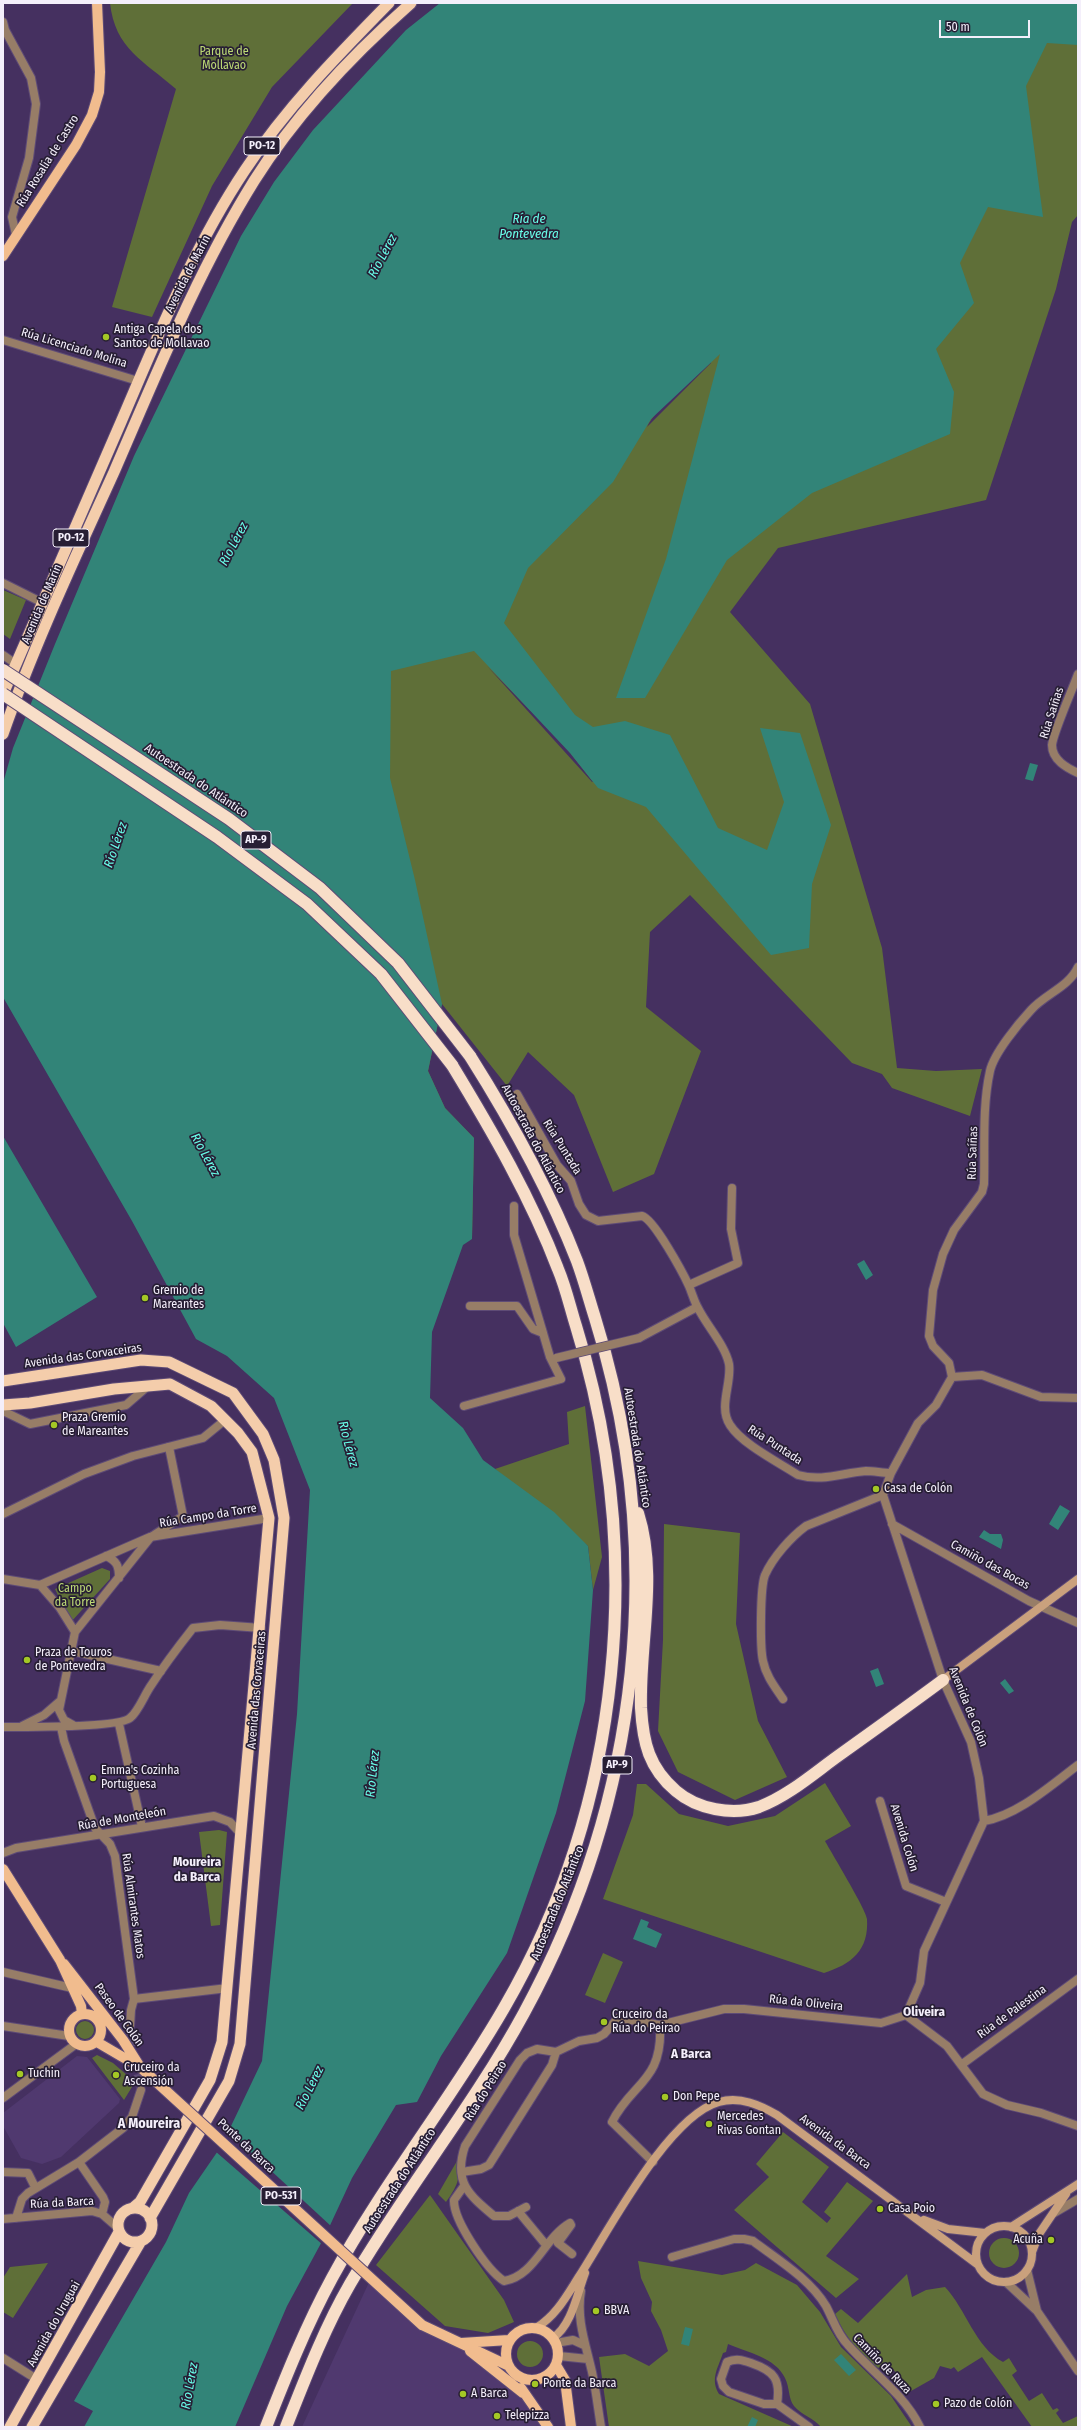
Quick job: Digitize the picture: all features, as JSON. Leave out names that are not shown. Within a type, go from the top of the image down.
[{"type":"highway","name":"Avenida de Marín","points":[[3,694],[138,381],[186,275],[244,171],[315,78],[389,3]]},
{"type":"highway","name":"Avenida de Marín","points":[[3,734],[62,588],[181,317],[228,225],[255,179],[321,93],[353,57],[411,3]]},
{"type":"highway","name":"Autoestrada do Atlántico","points":[[3,670],[229,819],[320,888],[398,963],[470,1056],[501,1106],[538,1175],[577,1262],[610,1365],[633,1496],[637,1577],[633,1658],[626,1718],[616,1773],[594,1852],[575,1906],[548,1968],[522,2017],[471,2100],[402,2201],[350,2286],[318,2349],[286,2427]]},
{"type":"highway","name":"Autoestrada do Atlántico","points":[[3,694],[217,837],[307,904],[381,974],[452,1066],[520,1183],[559,1271],[590,1370],[602,1426],[612,1498],[617,1577],[614,1658],[607,1714],[597,1769],[575,1846],[554,1905],[530,1960],[504,2008],[334,2275],[300,2342],[266,2427]]},
{"type":"highway","name":"Avenida das Corvaceiras","points":[[3,1381],[141,1360],[169,1362],[233,1393],[263,1434],[274,1460],[280,1485],[284,1518],[240,2044],[229,2081],[150,2218]]},
{"type":"highway","name":"Avenida das Corvaceiras","points":[[3,1405],[170,1384],[211,1406],[252,1452],[269,1518],[261,1628],[240,1833],[228,1988],[222,2042],[210,2080],[140,2202],[133,2208]]},
{"type":"highway","name":"AP-9","points":[[633,1496],[645,1534],[647,1593],[641,1708],[645,1747],[661,1778],[686,1800],[721,1811],[758,1807],[793,1789],[943,1680]]},
{"type":"highway","points":[[32,2427],[141,2241],[149,2234],[152,2223],[150,2218],[143,2210],[133,2208],[123,2212],[118,2230],[131,2242],[141,2241]]},
{"type":"highway","name":"Avenida do Uruguai","points":[[10,2427],[38,2380],[118,2230]]},
{"type":"main road","name":"Rúa Rosalía de Castro","points":[[3,256],[76,145],[92,115],[99,92],[100,72],[97,5]]},
{"type":"main road","points":[[943,1680],[1078,1579]]},
{"type":"main road","name":"Paseo de Colón","points":[[3,1869],[60,1960],[81,2006],[82,2014]]},
{"type":"main road","name":"Paseo de Colón","points":[[60,1960],[68,1967],[140,2067]]},
{"type":"main road","points":[[82,2014],[89,2014],[99,2022],[101,2036],[97,2042],[87,2047],[76,2044],[69,2036],[70,2022],[82,2014]]},
{"type":"main road","name":"Paseo de Colón","points":[[97,2042],[140,2067]]},
{"type":"main road","name":"Ponte da Barca","points":[[140,2067],[422,2325],[458,2343]]},
{"type":"main road","name":"Avenida da Barca","points":[[536,2328],[555,2313],[653,2162],[675,2134],[698,2113],[719,2102],[743,2101],[761,2106],[777,2115],[917,2217]]},
{"type":"main road","points":[[1011,2227],[1078,2184]]},
{"type":"main road","points":[[917,2217],[977,2264],[986,2275],[999,2282],[1006,2282],[1018,2278],[1026,2270],[1039,2234],[1067,2192]]},
{"type":"main road","points":[[917,2217],[948,2229],[985,2233]]},
{"type":"main road","points":[[977,2264],[976,2250],[985,2233],[997,2226],[1011,2227],[1023,2233],[1032,2252]]},
{"type":"main road","name":"Avenida da Barca","points":[[555,2340],[567,2322],[592,2256]]},
{"type":"main road","points":[[536,2328],[543,2329],[555,2340],[557,2361],[565,2380],[571,2427]]},
{"type":"main road","name":"PO-531","points":[[458,2343],[509,2340],[521,2330],[536,2328]]},
{"type":"main road","points":[[509,2340],[506,2353],[509,2366]]},
{"type":"main road","points":[[458,2343],[523,2393]]},
{"type":"main road","name":"PO-531","points":[[458,2343],[509,2366],[516,2375],[523,2393],[548,2427]]},
{"type":"main road","points":[[516,2375],[531,2380],[538,2379],[552,2372],[557,2361]]},
{"type":"street","points":[[3,22],[5,30],[31,78],[36,104],[29,158],[12,217],[16,235]]},
{"type":"street","name":"Rúa Licenciado Molina","points":[[3,340],[138,381]]},
{"type":"street","points":[[3,583],[43,603]]},
{"type":"street","points":[[3,655],[16,664]]},
{"type":"street","name":"Rúa Saíñas","points":[[1078,674],[1052,744],[1057,758],[1065,767],[1078,773]]},
{"type":"street","name":"Rúa Saíñas","points":[[952,1377],[949,1363],[933,1346],[929,1336],[933,1290],[943,1254],[952,1236],[982,1192],[984,1184],[985,1125],[990,1070],[994,1060],[1031,1010],[1076,978],[1078,967]]},
{"type":"street","name":"Rúa Puntada","points":[[517,1094],[557,1166],[571,1181],[578,1204],[586,1215],[598,1221],[635,1215],[646,1217],[655,1227],[689,1285],[697,1307],[725,1355],[729,1365],[726,1410],[728,1423],[737,1435],[798,1475],[809,1479],[821,1479],[866,1471],[891,1473]]},
{"type":"street","points":[[689,1285],[738,1262],[731,1229],[732,1188]]},
{"type":"street","points":[[464,1406],[561,1379],[543,1333],[514,1235],[514,1206]]},
{"type":"street","points":[[470,1306],[517,1306],[533,1329],[543,1333]]},
{"type":"street","points":[[553,1358],[639,1338],[697,1307]]},
{"type":"street","points":[[783,1699],[768,1678],[762,1660],[762,1600],[764,1577],[796,1534],[806,1526],[883,1495],[891,1473],[918,1423],[936,1405],[952,1377],[982,1375],[1041,1397],[1078,1398]]},
{"type":"street","points":[[3,1411],[30,1424],[126,1405],[148,1386]]},
{"type":"street","points":[[3,1514],[84,1474],[133,1456],[203,1438],[225,1420]]},
{"type":"street","points":[[150,1537],[183,1516],[169,1447]]},
{"type":"street","name":"Avenida de Colón","points":[[883,1495],[943,1680],[971,1742],[980,1778],[984,1821]]},
{"type":"street","name":"Rúa Campo da Torre","points":[[40,1585],[150,1537],[269,1518]]},
{"type":"street","name":"Camiño das Bocas","points":[[892,1524],[1042,1607],[1078,1623]]},
{"type":"street","name":"Rúa Campo da Torre","points":[[75,1632],[150,1537]]},
{"type":"street","points":[[106,1556],[114,1560],[119,1568],[119,1578]]},
{"type":"street","points":[[3,1579],[40,1585],[60,1608],[75,1632],[72,1651],[59,1702],[59,1710],[64,1720],[73,1724]]},
{"type":"street","points":[[3,1727],[61,1728],[73,1724],[119,1724],[131,1718],[161,1671],[193,1628],[220,1625],[261,1628]]},
{"type":"street","points":[[72,1651],[161,1671]]},
{"type":"street","points":[[22,1727],[44,1715],[59,1702]]},
{"type":"street","points":[[119,1724],[142,1827]]},
{"type":"street","name":"Rúa Almirantes Matos","points":[[61,1728],[64,1741],[95,1828],[110,1844],[115,1856],[134,1999],[131,2010],[130,2027]]},
{"type":"street","points":[[1078,1765],[1010,1811],[996,1819],[984,1821],[924,1951],[920,1983],[906,2015],[947,2046],[982,2094],[1007,2105],[1041,2113],[1078,2126]]},
{"type":"street","name":"Avenida Colón","points":[[880,1801],[906,1886],[946,1902]]},
{"type":"street","name":"Rúa de Monteleón","points":[[3,1853],[16,1848],[103,1836],[142,1827],[214,1816],[230,1822],[240,1833]]},
{"type":"street","points":[[3,1972],[72,1988]]},
{"type":"street","name":"Rúa de Palestina","points":[[961,2064],[1078,1979]]},
{"type":"street","points":[[134,1999],[228,1988]]},
{"type":"street","name":"Rúa da Oliveira","points":[[660,2025],[724,2009],[744,2009],[881,2023],[906,2015]]},
{"type":"street","points":[[462,2172],[481,2169],[489,2165],[548,2071],[556,2052],[578,2041],[597,2038],[618,2018],[660,2025],[661,2040],[655,2063],[648,2076],[612,2122],[653,2162]]},
{"type":"street","points":[[3,2026],[69,2036]]},
{"type":"street","points":[[3,2098],[76,2044]]},
{"type":"street","name":"Rúa do Peirao","points":[[464,2186],[462,2158],[465,2146],[520,2060],[527,2053],[537,2049],[556,2052]]},
{"type":"street","points":[[16,2218],[22,2199],[35,2187],[79,2162],[123,2128],[132,2117],[141,2090]]},
{"type":"street","points":[[79,2162],[103,2197],[105,2202],[102,2214]]},
{"type":"street","points":[[3,2172],[28,2173],[35,2187]]},
{"type":"street","points":[[526,2207],[509,2216],[494,2216],[468,2193],[464,2186],[454,2200],[456,2215],[495,2276],[504,2281],[519,2276],[531,2265],[553,2235],[570,2223],[572,2225],[558,2243],[572,2254]]},
{"type":"street","points":[[1054,2213],[1078,2199]]},
{"type":"street","name":"Rúa da Barca","points":[[3,2219],[92,2212],[102,2214],[118,2230]]},
{"type":"street","points":[[518,2212],[546,2245]]},
{"type":"street","name":"Camiño de Ruza","points":[[672,2257],[734,2239],[744,2238],[753,2241],[800,2278],[819,2297],[825,2305],[841,2338],[905,2404],[920,2427]]},
{"type":"street","points":[[1026,2270],[1037,2311]]},
{"type":"street","points":[[582,2280],[580,2299],[584,2345],[601,2427]]},
{"type":"street","points":[[1006,2282],[1037,2311],[1078,2371]]},
{"type":"street","points":[[555,2340],[573,2340],[584,2345]]},
{"type":"street","points":[[3,2358],[38,2380]]},
{"type":"street","points":[[557,2361],[588,2359]]},
{"type":"street","points":[[777,2404],[779,2391],[776,2379],[767,2369],[741,2359],[734,2359],[727,2362],[721,2379],[723,2386],[729,2392],[764,2404],[777,2404],[809,2427]]},
{"type":"shaded area","points":[[77,2056],[87,2057],[120,2099],[119,2103],[61,2157],[42,2164],[21,2158],[3,2126],[3,2113]]},
{"type":"shaded area","points":[[371,2278],[422,2325],[459,2343],[523,2393],[548,2427],[302,2427]]},
{"type":"green space","name":"Parque de Mollavao","points":[[110,3],[353,3],[272,87],[212,186],[152,317],[112,307],[176,89],[142,62],[125,43],[118,32],[113,19]]},
{"type":"green space","points":[[1078,3],[1078,215],[1072,222],[1056,289],[986,500],[778,548],[730,612],[810,704],[882,948],[897,1068],[936,1071],[982,1069],[970,1116],[892,1088],[882,1074],[852,1063],[690,895],[650,932],[646,1007],[701,1051],[654,1174],[613,1192],[574,1095],[528,1052],[507,1086],[442,1004],[428,1071],[445,1108],[474,1138],[472,1239],[233,748]],"holes":[[[711,363],[647,427],[658,411]],[[487,666],[565,746],[593,782],[592,782]]]},
{"type":"green space","points":[[3,590],[26,600],[10,639],[3,634]]},
{"type":"green space","points":[[585,1406],[602,1557],[593,1590],[588,1546],[495,1469],[569,1444],[567,1412]]},
{"type":"green space","points":[[664,1524],[740,1533],[736,1624],[758,1721],[787,1777],[735,1800],[678,1772],[658,1731],[663,1640]]},
{"type":"green space","name":"Campo da Torre","points":[[102,1568],[110,1571],[110,1579],[71,1622],[55,1589]]},
{"type":"green space","points":[[825,1783],[851,1826],[825,1841],[855,1894],[867,1919],[867,1930],[862,1947],[857,1954],[843,1965],[824,1973],[603,1899],[633,1815],[637,1784],[646,1784],[679,1814],[728,1826],[775,1816]]},
{"type":"green space","points":[[219,1830],[227,1832],[220,1925],[211,1926],[199,1832]]},
{"type":"green space","points":[[603,1953],[623,1962],[605,2003],[585,1995]]},
{"type":"green space","points":[[85,2021],[91,2024],[94,2030],[91,2036],[85,2039],[79,2036],[76,2030],[79,2024]]},
{"type":"green space","points":[[97,2055],[113,2063],[135,2082],[124,2100],[92,2058]]},
{"type":"green space","points":[[783,2132],[829,2167],[802,2202],[827,2223],[831,2218],[824,2212],[847,2182],[873,2201],[826,2256],[859,2279],[836,2298],[734,2210],[769,2177],[756,2164]]},
{"type":"green space","points":[[457,2161],[459,2173],[457,2183],[446,2202],[438,2194]]},
{"type":"green space","points":[[430,2195],[504,2300],[514,2322],[488,2333],[445,2326],[376,2265]]},
{"type":"green space","points":[[1004,2238],[1015,2242],[1019,2253],[1015,2264],[1004,2268],[993,2264],[989,2253],[993,2242]]},
{"type":"green space","points":[[638,2261],[722,2275],[745,2270],[756,2263],[797,2285],[820,2312],[841,2347],[891,2396],[912,2427],[821,2427],[794,2406],[785,2378],[775,2365],[760,2356],[728,2344],[726,2352],[723,2353],[715,2378],[716,2389],[719,2394],[794,2427],[609,2427],[599,2357],[625,2354],[649,2366],[668,2351],[661,2330],[651,2311],[652,2302],[641,2278]]},
{"type":"green space","points":[[48,2263],[13,2318],[3,2312],[3,2278],[10,2267]]},
{"type":"green space","points":[[907,2274],[912,2297],[926,2290],[945,2287],[985,2347],[1003,2362],[1009,2358],[1017,2371],[1012,2375],[1029,2401],[1042,2393],[1053,2410],[1057,2408],[1059,2410],[1056,2413],[1063,2423],[1078,2416],[1078,2427],[1032,2427],[982,2357],[958,2372],[954,2367],[951,2369],[940,2366],[934,2378],[911,2391],[888,2363],[878,2368],[871,2362],[848,2337],[835,2314],[841,2309],[858,2323]]},
{"type":"green space","points":[[530,2341],[539,2345],[543,2354],[539,2363],[530,2367],[521,2363],[517,2354],[521,2345]]},
{"type":"water","name":"Ría de Pontevedra","points":[[440,3],[1078,3],[1078,45],[1047,43],[1026,86],[1043,217],[988,207],[960,263],[974,303],[936,349],[954,392],[950,434],[812,493],[727,560],[645,698],[616,698],[666,559],[720,354],[651,419],[613,482],[528,568],[504,623],[575,715],[593,727],[625,721],[670,735],[718,828],[767,850],[784,802],[760,728],[800,733],[831,825],[812,884],[809,948],[771,955],[646,807],[598,788],[570,753],[474,651],[391,671],[390,778],[415,880],[442,1004],[428,1071],[445,1108],[474,1138],[472,1239],[463,1245],[432,1332],[430,1398],[463,1428],[483,1460],[554,1512],[588,1546],[593,1590],[585,1701],[556,1813],[507,1953],[441,2056],[417,2102],[396,2105],[352,2178],[326,2234],[287,2306],[235,2427],[84,2427],[93,2411],[74,2401],[166,2242],[189,2193],[222,2145],[262,2061],[297,1714],[310,1490],[274,1398],[227,1356],[196,1339],[132,1221],[3,997],[3,783],[13,748],[134,456],[241,236],[274,182],[313,130],[406,30]]},
{"type":"water","points":[[1030,763],[1038,765],[1033,781],[1025,779]]},
{"type":"water","points":[[3,1136],[97,1297],[16,1347],[3,1323]]},
{"type":"water","points":[[864,1260],[873,1275],[866,1280],[857,1264]]},
{"type":"water","points":[[1060,1505],[1070,1511],[1058,1530],[1049,1524]]},
{"type":"water","points":[[984,1530],[990,1534],[1001,1534],[1003,1540],[1001,1549],[979,1537]]},
{"type":"water","points":[[878,1668],[884,1684],[876,1687],[870,1671]]},
{"type":"water","points":[[1005,1679],[1014,1691],[1009,1694],[1000,1683]]},
{"type":"water","points":[[641,1919],[649,1922],[647,1927],[662,1934],[656,1948],[633,1939]]},
{"type":"water","points":[[685,2327],[693,2329],[689,2346],[681,2344]]},
{"type":"water","points":[[841,2354],[856,2370],[849,2376],[834,2360]]},
{"type":"water","points":[[752,2417],[758,2420],[755,2427],[747,2427]]},
{"type":"pier","points":[[227,2130],[332,2227],[323,2245],[215,2151]]},
{"type":"tunnel","points":[[130,2027],[131,2044],[141,2090]]},
{"type":"place","name":"Antiga Capela dos Santos de Mollavao","points":[[106,337]]},
{"type":"place","name":"Gremio de Mareantes","points":[[145,1298]]},
{"type":"place","name":"Praza Gremio de Mareantes","points":[[54,1425]]},
{"type":"place","name":"Casa de Colón","points":[[876,1489]]},
{"type":"place","name":"Praza de Touros de Pontevedra","points":[[27,1660]]},
{"type":"place","name":"Emma's Cozinha Portuguesa","points":[[93,1778]]},
{"type":"place","name":"Cruceiro da Rúa do Peirao","points":[[604,2022]]},
{"type":"place","name":"Tuchin","points":[[20,2074]]},
{"type":"place","name":"Cruceiro da Ascensión","points":[[116,2075]]},
{"type":"place","name":"Don Pepe","points":[[665,2097]]},
{"type":"place","name":"Mercedes Rivas Gontan","points":[[709,2124]]},
{"type":"place","name":"Casa Poio","points":[[880,2209]]},
{"type":"place","name":"Acuña","points":[[1051,2240]]},
{"type":"place","name":"BBVA","points":[[596,2311]]},
{"type":"place","name":"Ponte da Barca","points":[[535,2384]]},
{"type":"place","name":"A Barca","points":[[463,2394]]},
{"type":"place","name":"Pazo de Colón","points":[[936,2404]]},
{"type":"place","name":"Telepizza","points":[[497,2416]]},
{"type":"district","name":"Moureira da Barca","points":[[197,1870]]},
{"type":"district","name":"Oliveira","points":[[924,2012]]},
{"type":"district","name":"A Barca","points":[[691,2054]]},
{"type":"district","name":"A Moureira","points":[[149,2124]]},
{"type":"water label","name":"Río Lérez","points":[[383,256]]},
{"type":"water label","name":"Río Lérez","points":[[234,544]]},
{"type":"water label","name":"Río Lérez","points":[[116,845]]},
{"type":"water label","name":"Río Lérez","points":[[205,1155]]},
{"type":"water label","name":"Río Lérez","points":[[348,1444]]},
{"type":"water label","name":"Río Lérez","points":[[373,1774]]},
{"type":"water label","name":"Río Lérez","points":[[310,2088]]},
{"type":"water label","name":"Río Lérez","points":[[190,2386]]}]
